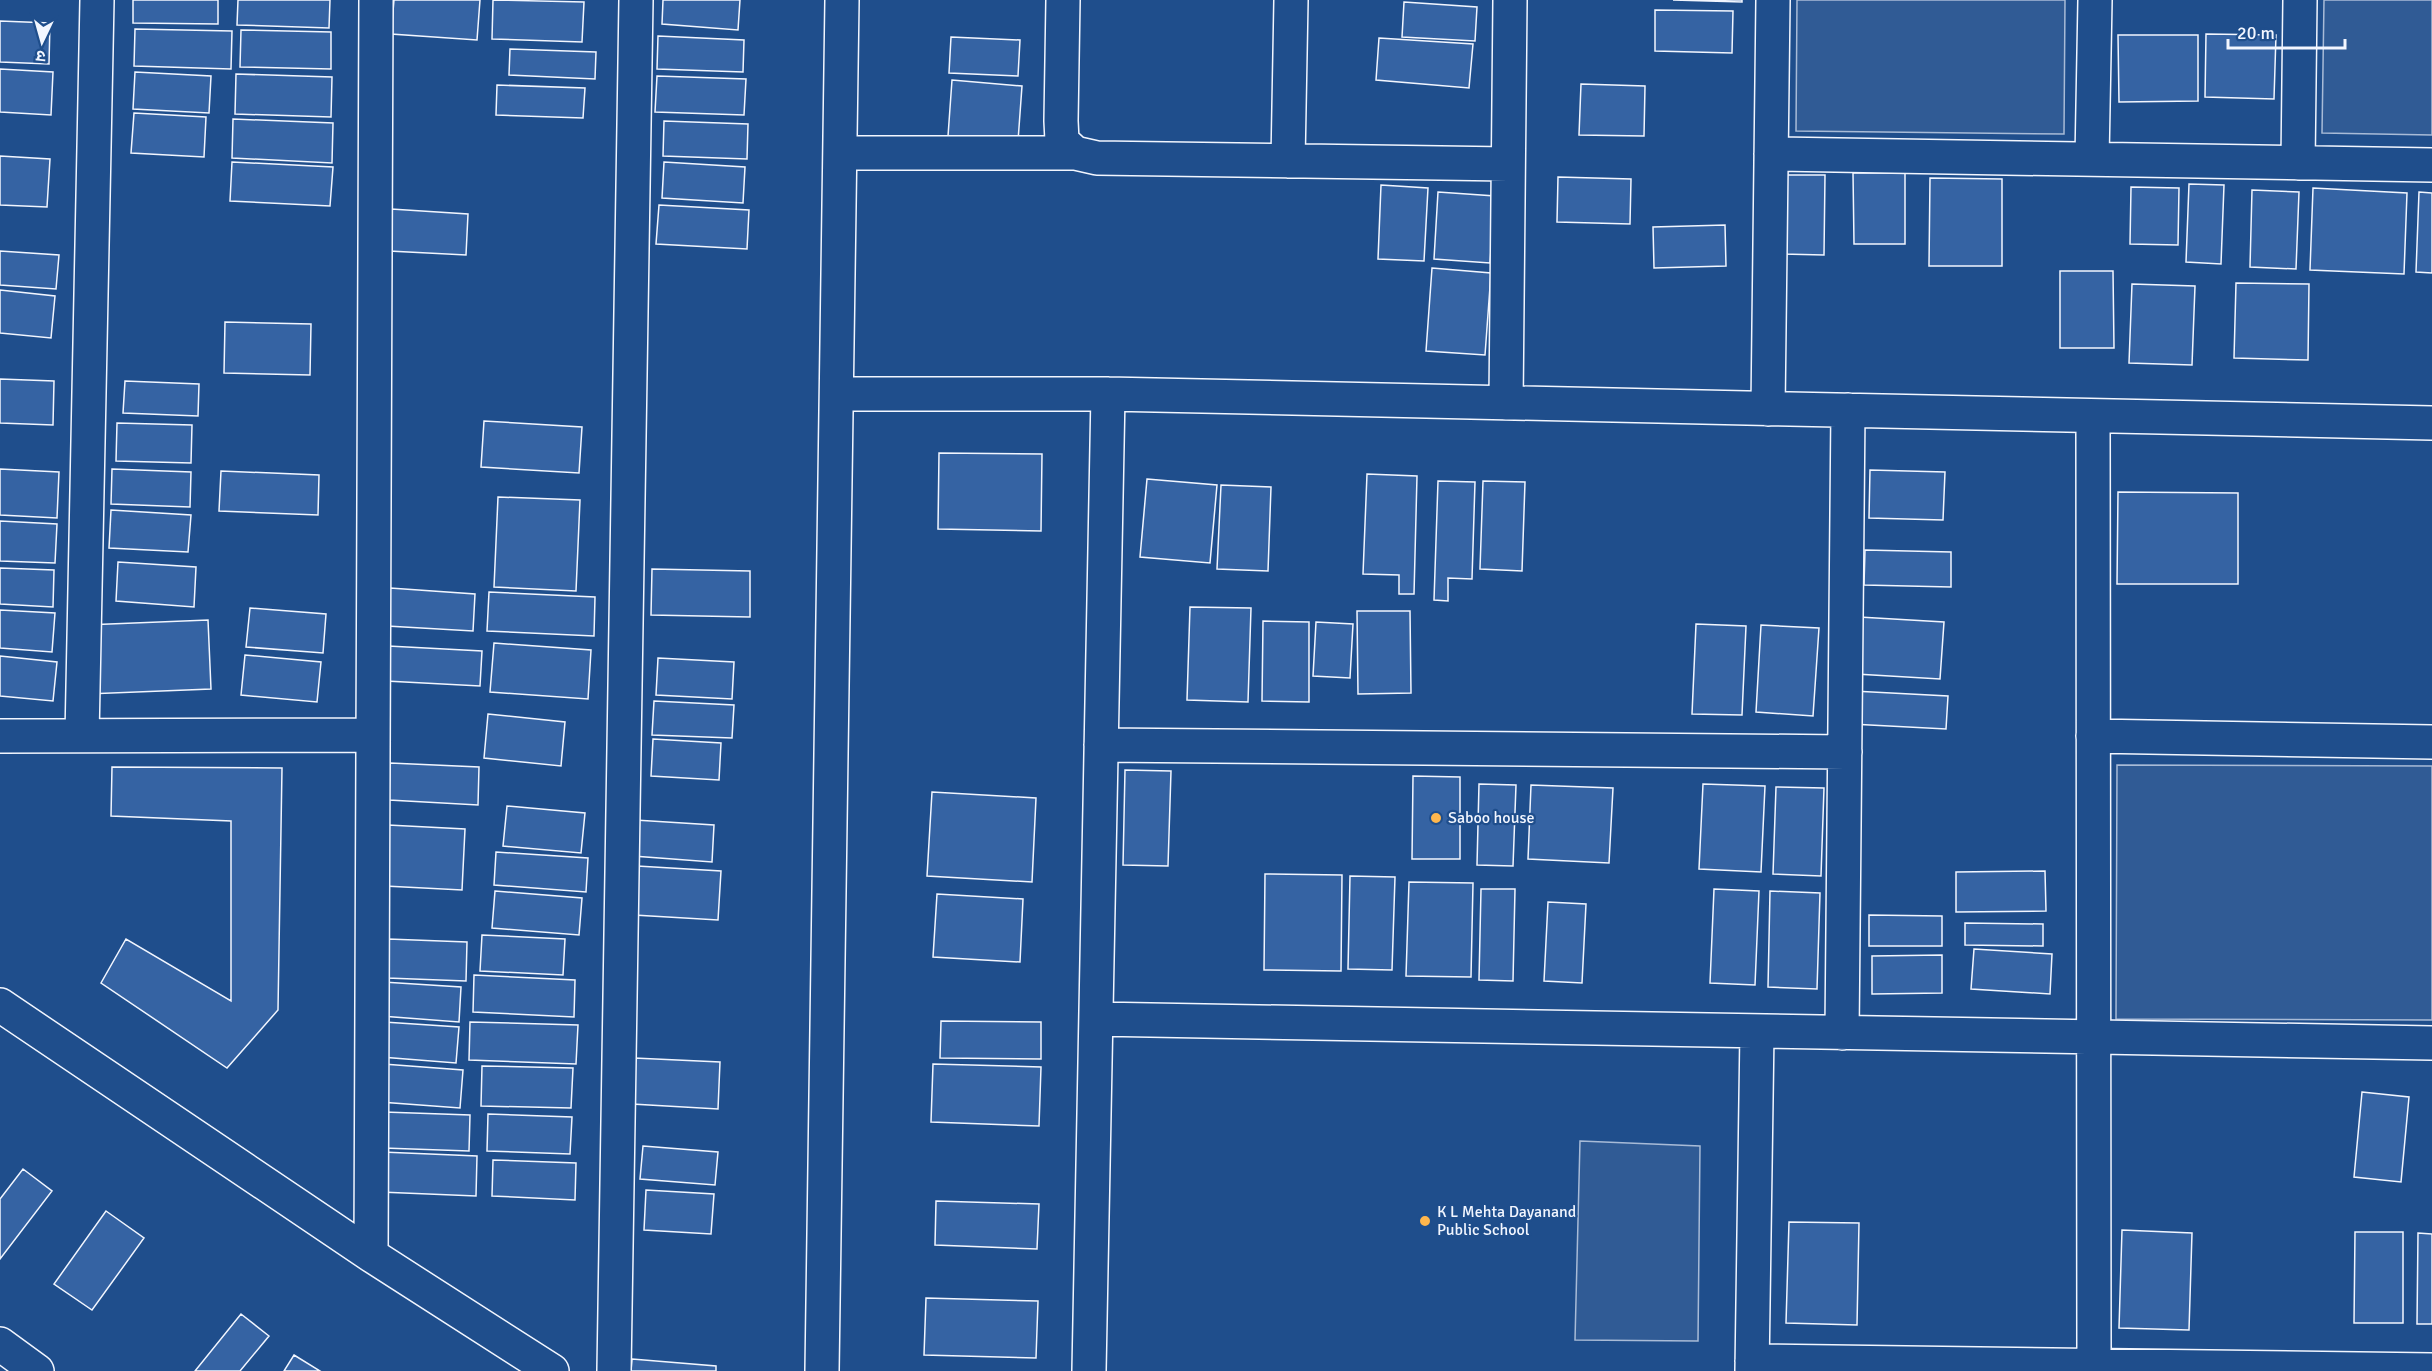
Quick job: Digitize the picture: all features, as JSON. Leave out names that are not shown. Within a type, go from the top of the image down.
[{"type":"street","points":[[82,736],[97,0]]},
{"type":"street","points":[[371,1255],[376,0]]},
{"type":"street","points":[[614,1371],[636,0]]},
{"type":"street","points":[[822,1371],[843,0]]},
{"type":"street","points":[[1063,0],[1062,141],[1075,153]]},
{"type":"street","points":[[1287,161],[1291,0]]},
{"type":"street","points":[[1506,403],[1510,0]]},
{"type":"street","points":[[1768,409],[1773,0]]},
{"type":"street","points":[[2092,159],[2095,0]]},
{"type":"street","points":[[2298,163],[2300,0]]},
{"type":"street","points":[[840,153],[1075,153],[1097,158],[1508,164]]},
{"type":"street","points":[[1771,154],[2432,165]]},
{"type":"street","points":[[837,394],[1108,394],[2432,423]]},
{"type":"street","points":[[1089,1371],[1108,394]]},
{"type":"street","points":[[1842,1033],[1848,410]]},
{"type":"street","points":[[2093,416],[2094,1366]]},
{"type":"street","points":[[0,736],[373,735]]},
{"type":"street","points":[[2093,736],[2432,742]]},
{"type":"street","points":[[1101,745],[1845,752]]},
{"type":"street","points":[[0,1005],[371,1255],[552,1371]]},
{"type":"street","points":[[1096,1019],[2432,1043]]},
{"type":"street","points":[[1757,1031],[1752,1366],[2094,1366],[2432,1370]]},
{"type":"street","points":[[0,1344],[37,1371]]},
{"type":"shaded area","points":[[1797,0],[2065,0],[2064,134],[1796,131]]},
{"type":"shaded area","points":[[2324,0],[2432,0],[2432,135],[2322,133]]},
{"type":"shaded area","points":[[2117,765],[2432,766],[2432,1020],[2116,1019]]},
{"type":"shaded area","points":[[1580,1141],[1700,1146],[1698,1341],[1575,1340]]},
{"type":"building","points":[[133,0],[218,0],[218,24],[133,23]]},
{"type":"building","points":[[238,0],[330,0],[329,28],[237,25]]},
{"type":"building","points":[[394,0],[480,0],[477,40],[391,34]]},
{"type":"building","points":[[493,0],[584,2],[582,42],[492,39]]},
{"type":"building","points":[[663,0],[740,0],[738,30],[662,24]]},
{"type":"building","points":[[1673,0],[1742,0],[1742,2]]},
{"type":"building","points":[[1404,2],[1477,7],[1475,41],[1402,37]]},
{"type":"building","points":[[1655,10],[1733,11],[1732,53],[1655,51]]},
{"type":"building","points":[[0,21],[50,23],[49,64],[0,62]]},
{"type":"building","points":[[135,29],[232,31],[231,69],[134,66]]},
{"type":"building","points":[[241,30],[331,32],[331,69],[240,67]]},
{"type":"building","points":[[2206,34],[2276,35],[2274,99],[2205,97]]},
{"type":"building","points":[[2118,35],[2198,35],[2198,101],[2119,102]]},
{"type":"building","points":[[658,36],[744,40],[743,72],[657,69]]},
{"type":"building","points":[[951,37],[1020,40],[1018,76],[949,73]]},
{"type":"building","points":[[1379,38],[1473,44],[1469,88],[1376,80]]},
{"type":"building","points":[[510,49],[596,52],[595,79],[509,75]]},
{"type":"building","points":[[0,69],[53,72],[51,115],[0,112]]},
{"type":"building","points":[[135,72],[211,76],[209,113],[133,109]]},
{"type":"building","points":[[236,74],[332,77],[331,117],[235,114]]},
{"type":"building","points":[[657,76],[746,79],[744,115],[655,112]]},
{"type":"building","points":[[952,80],[1022,86],[1018,141],[948,136]]},
{"type":"building","points":[[1581,84],[1645,86],[1644,136],[1579,135]]},
{"type":"building","points":[[497,85],[585,88],[583,118],[496,115]]},
{"type":"building","points":[[134,113],[206,117],[204,157],[131,153]]},
{"type":"building","points":[[233,119],[333,123],[332,163],[232,158]]},
{"type":"building","points":[[664,121],[748,124],[747,159],[663,156]]},
{"type":"building","points":[[0,156],[50,159],[47,207],[0,205]]},
{"type":"building","points":[[232,162],[333,167],[330,206],[230,201]]},
{"type":"building","points":[[664,162],[745,167],[743,203],[662,198]]},
{"type":"building","points":[[1853,173],[1905,173],[1905,244],[1854,244]]},
{"type":"building","points":[[1783,175],[1825,175],[1824,255],[1782,254]]},
{"type":"building","points":[[1558,177],[1631,179],[1630,224],[1557,222]]},
{"type":"building","points":[[1930,178],[2002,179],[2002,266],[1929,266]]},
{"type":"building","points":[[2189,184],[2224,185],[2221,264],[2186,262]]},
{"type":"building","points":[[1381,185],[1428,188],[1424,261],[1378,259]]},
{"type":"building","points":[[2131,187],[2179,188],[2178,245],[2130,244]]},
{"type":"building","points":[[2313,188],[2407,193],[2404,274],[2310,270]]},
{"type":"building","points":[[2252,190],[2299,192],[2296,269],[2250,267]]},
{"type":"building","points":[[1438,192],[1495,196],[1490,263],[1434,259]]},
{"type":"building","points":[[2419,192],[2432,193],[2432,273],[2416,272]]},
{"type":"building","points":[[659,205],[749,210],[747,249],[656,244]]},
{"type":"building","points":[[391,209],[468,214],[466,255],[389,251]]},
{"type":"building","points":[[1725,225],[1726,266],[1654,268],[1653,227]]},
{"type":"building","points":[[0,251],[59,255],[56,289],[0,285]]},
{"type":"building","points":[[1432,268],[1491,273],[1485,355],[1426,351]]},
{"type":"building","points":[[2060,271],[2113,271],[2114,348],[2060,348]]},
{"type":"building","points":[[2236,283],[2309,284],[2308,360],[2234,358]]},
{"type":"building","points":[[2132,284],[2195,286],[2192,365],[2129,363]]},
{"type":"building","points":[[0,290],[55,296],[51,338],[0,333]]},
{"type":"building","points":[[225,322],[311,324],[310,375],[224,373]]},
{"type":"building","points":[[0,379],[54,381],[53,425],[0,423]]},
{"type":"building","points":[[125,381],[199,384],[198,416],[123,413]]},
{"type":"building","points":[[484,421],[582,427],[579,473],[481,467]]},
{"type":"building","points":[[117,423],[192,425],[191,463],[116,461]]},
{"type":"building","points":[[939,453],[1042,454],[1041,531],[938,529]]},
{"type":"building","points":[[0,469],[59,472],[57,518],[0,515]]},
{"type":"building","points":[[112,469],[191,472],[190,507],[111,504]]},
{"type":"building","points":[[1870,470],[1945,472],[1943,520],[1869,518]]},
{"type":"building","points":[[221,471],[319,475],[318,515],[219,511]]},
{"type":"building","points":[[1367,474],[1417,476],[1414,594],[1399,594],[1399,575],[1363,574]]},
{"type":"building","points":[[1147,479],[1217,485],[1210,563],[1140,557]]},
{"type":"building","points":[[1438,481],[1475,482],[1472,579],[1448,578],[1448,601],[1434,600]]},
{"type":"building","points":[[1483,481],[1525,482],[1522,571],[1480,569]]},
{"type":"building","points":[[1221,485],[1271,487],[1268,571],[1217,569]]},
{"type":"building","points":[[2118,492],[2238,493],[2238,584],[2117,584]]},
{"type":"building","points":[[498,497],[580,500],[576,591],[494,587]]},
{"type":"building","points":[[111,510],[191,515],[188,552],[109,548]]},
{"type":"building","points":[[0,521],[57,524],[55,563],[0,561]]},
{"type":"building","points":[[1865,550],[1951,552],[1951,587],[1864,585]]},
{"type":"building","points":[[118,562],[196,567],[194,607],[116,601]]},
{"type":"building","points":[[0,568],[54,570],[53,607],[0,604]]},
{"type":"building","points":[[652,569],[750,571],[750,617],[651,615]]},
{"type":"building","points":[[390,588],[475,594],[473,631],[387,626]]},
{"type":"building","points":[[489,592],[595,597],[594,636],[487,631]]},
{"type":"building","points":[[1190,607],[1251,608],[1248,702],[1187,700]]},
{"type":"building","points":[[250,608],[326,614],[323,653],[246,647]]},
{"type":"building","points":[[0,610],[55,613],[52,652],[0,648]]},
{"type":"building","points":[[1357,611],[1410,611],[1411,693],[1358,694]]},
{"type":"building","points":[[1859,617],[1944,622],[1940,679],[1856,674]]},
{"type":"building","points":[[208,620],[211,689],[87,694],[85,625]]},
{"type":"building","points":[[1263,621],[1309,622],[1309,702],[1262,701]]},
{"type":"building","points":[[1316,622],[1353,624],[1350,678],[1313,676]]},
{"type":"building","points":[[1696,624],[1746,626],[1742,715],[1692,714]]},
{"type":"building","points":[[1761,625],[1819,628],[1813,716],[1756,712]]},
{"type":"building","points":[[494,643],[591,650],[588,699],[490,692]]},
{"type":"building","points":[[388,646],[482,651],[480,686],[386,681]]},
{"type":"building","points":[[245,655],[321,662],[317,702],[241,695]]},
{"type":"building","points":[[0,656],[57,662],[53,701],[0,696]]},
{"type":"building","points":[[658,658],[734,662],[732,699],[656,695]]},
{"type":"building","points":[[1853,691],[1948,696],[1946,729],[1851,724]]},
{"type":"building","points":[[654,701],[734,705],[732,738],[652,735]]},
{"type":"building","points":[[488,714],[565,722],[561,766],[484,758]]},
{"type":"building","points":[[653,739],[721,743],[719,780],[651,776]]},
{"type":"building","points":[[390,763],[479,767],[478,805],[389,800]]},
{"type":"building","points":[[112,767],[282,768],[278,1010],[227,1068],[101,983],[126,939],[231,1001],[231,821],[111,816]]},
{"type":"building","points":[[1125,770],[1171,771],[1168,866],[1123,865]]},
{"type":"building","name":"Saboo house","points":[[1413,776],[1460,777],[1460,859],[1412,859]]},
{"type":"building","points":[[1479,784],[1516,785],[1513,866],[1477,865]]},
{"type":"building","points":[[1703,784],[1765,786],[1761,872],[1699,869]]},
{"type":"building","points":[[1531,785],[1613,788],[1609,863],[1528,859]]},
{"type":"building","points":[[1776,787],[1824,788],[1821,876],[1773,874]]},
{"type":"building","points":[[932,792],[1036,798],[1032,882],[927,876]]},
{"type":"building","points":[[507,806],[585,813],[581,853],[503,846]]},
{"type":"building","points":[[635,820],[714,825],[712,862],[633,856]]},
{"type":"building","points":[[388,825],[465,829],[462,890],[385,886]]},
{"type":"building","points":[[496,852],[588,858],[586,892],[494,885]]},
{"type":"building","points":[[637,866],[721,871],[718,920],[634,915]]},
{"type":"building","points":[[2045,871],[2046,911],[1956,912],[1956,872]]},
{"type":"building","points":[[1265,874],[1342,875],[1341,971],[1264,970]]},
{"type":"building","points":[[1350,876],[1395,877],[1392,970],[1348,969]]},
{"type":"building","points":[[1409,882],[1473,883],[1471,977],[1406,976]]},
{"type":"building","points":[[1481,889],[1515,889],[1513,981],[1479,980]]},
{"type":"building","points":[[1714,889],[1759,891],[1755,985],[1710,983]]},
{"type":"building","points":[[495,891],[582,898],[579,935],[492,928]]},
{"type":"building","points":[[1770,891],[1820,893],[1817,989],[1768,987]]},
{"type":"building","points":[[937,894],[1023,899],[1020,962],[933,957]]},
{"type":"building","points":[[1548,902],[1586,904],[1582,983],[1544,981]]},
{"type":"building","points":[[1869,915],[1942,916],[1942,946],[1869,946]]},
{"type":"building","points":[[1965,923],[2043,924],[2043,946],[1965,945]]},
{"type":"building","points":[[482,935],[565,939],[563,975],[480,971]]},
{"type":"building","points":[[388,939],[467,942],[466,981],[387,978]]},
{"type":"building","points":[[1974,949],[2052,954],[2050,994],[1971,989]]},
{"type":"building","points":[[1942,955],[1942,993],[1872,994],[1872,956]]},
{"type":"building","points":[[474,975],[575,980],[574,1017],[473,1012]]},
{"type":"building","points":[[383,982],[461,987],[459,1022],[381,1016]]},
{"type":"building","points":[[941,1021],[1041,1022],[1041,1059],[940,1058]]},
{"type":"building","points":[[384,1022],[459,1027],[456,1063],[381,1057]]},
{"type":"building","points":[[470,1022],[578,1025],[576,1064],[469,1060]]},
{"type":"building","points":[[634,1058],[720,1062],[718,1109],[632,1104]]},
{"type":"building","points":[[383,1064],[463,1070],[460,1108],[380,1102]]},
{"type":"building","points":[[933,1064],[1041,1067],[1039,1126],[931,1122]]},
{"type":"building","points":[[482,1066],[573,1068],[571,1108],[481,1106]]},
{"type":"building","points":[[2362,1092],[2409,1097],[2401,1182],[2354,1177]]},
{"type":"building","points":[[384,1112],[470,1115],[469,1151],[383,1148]]},
{"type":"building","points":[[488,1114],[572,1117],[570,1154],[487,1151]]},
{"type":"building","points":[[643,1146],[718,1152],[715,1185],[640,1179]]},
{"type":"building","points":[[382,1152],[477,1156],[476,1196],[380,1192]]},
{"type":"building","points":[[493,1160],[576,1163],[575,1200],[492,1196]]},
{"type":"building","points":[[23,1169],[52,1191],[0,1259],[0,1199]]},
{"type":"building","points":[[646,1190],[714,1194],[711,1234],[644,1230]]},
{"type":"building","points":[[936,1201],[1039,1204],[1037,1249],[935,1245]]},
{"type":"building","points":[[106,1211],[144,1238],[92,1310],[54,1284]]},
{"type":"building","points":[[1789,1222],[1859,1223],[1857,1325],[1786,1323]]},
{"type":"building","points":[[2122,1230],[2192,1233],[2189,1330],[2119,1328]]},
{"type":"building","points":[[2355,1232],[2403,1232],[2403,1323],[2354,1323]]},
{"type":"building","points":[[2418,1233],[2432,1234],[2432,1324],[2417,1324]]},
{"type":"building","points":[[926,1298],[1038,1301],[1036,1358],[924,1355]]},
{"type":"building","points":[[241,1314],[269,1336],[240,1371],[195,1371]]},
{"type":"building","points":[[294,1355],[320,1371],[284,1371]]},
{"type":"building","points":[[632,1359],[716,1366],[716,1371],[631,1371]]},
{"type":"place","name":"Saboo house","points":[[1436,818]]},
{"type":"place","name":"K L Mehta Dayanand Public School","points":[[1425,1221]]}]
